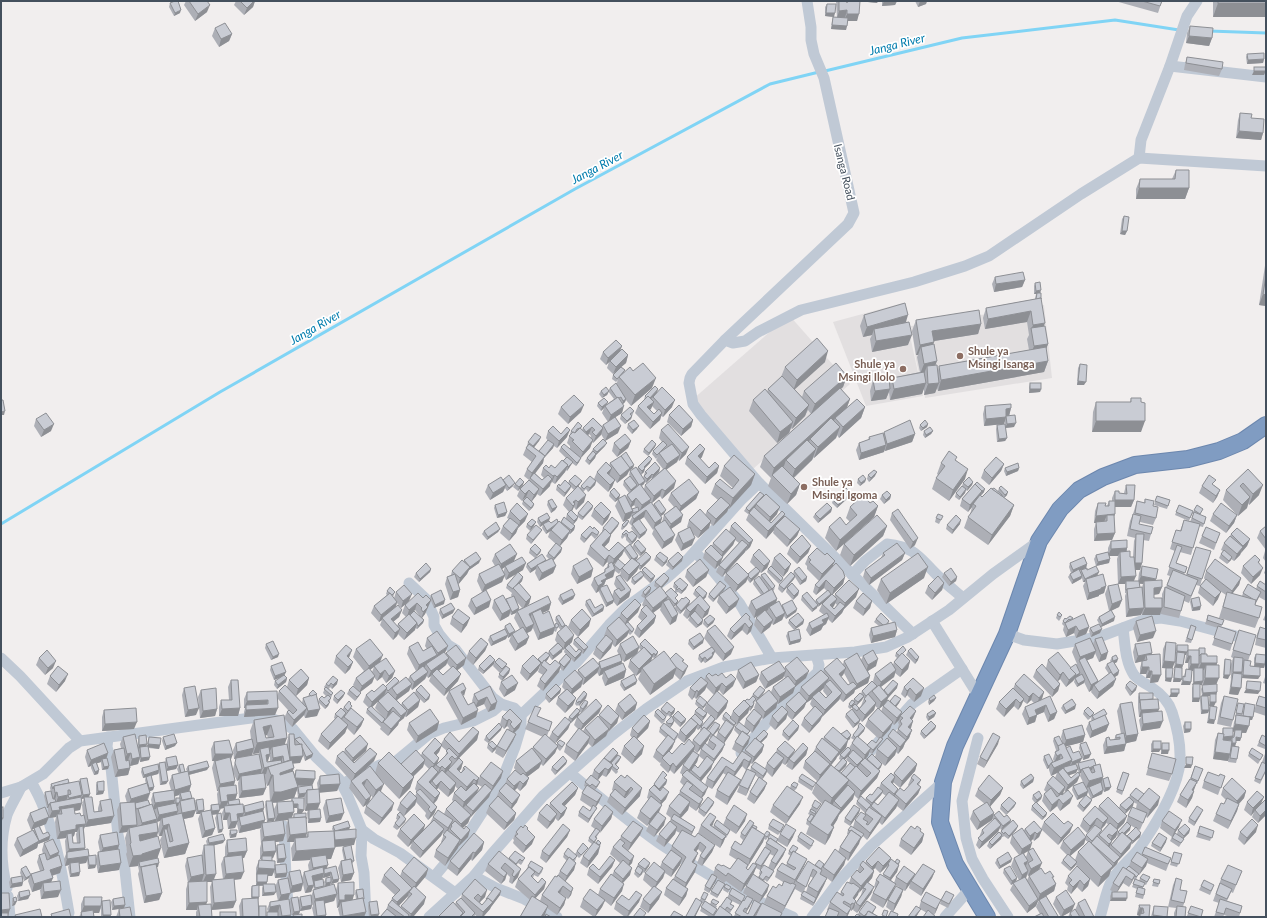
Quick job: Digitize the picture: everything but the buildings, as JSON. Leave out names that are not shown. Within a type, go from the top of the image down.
[{"type":"highway","points":[[987,917],[969,890],[955,864],[940,822],[943,782],[955,746],[1007,634],[1039,541],[1060,509],[1078,490],[1103,477],[1136,465],[1188,459],[1219,451],[1243,441],[1266,425]]},
{"type":"street","name":"Isanga Road","points":[[807,1],[814,54],[824,78],[854,213],[848,224],[725,340],[692,374],[689,383],[693,404],[759,483],[913,634]]},
{"type":"street","points":[[1139,158],[1141,140],[1181,37],[1187,16],[1197,1]]},
{"type":"street","points":[[1170,66],[1266,77]]},
{"type":"street","points":[[725,340],[733,343],[745,341],[758,332],[801,310],[914,282],[965,266],[989,256],[1081,194],[1139,158],[1266,166]]},
{"type":"street","points":[[520,715],[577,662],[609,625],[628,606],[668,577],[695,552],[741,500],[759,483]]},
{"type":"street","points":[[429,917],[474,876],[543,796],[610,737],[646,709],[687,681],[724,667],[772,658],[855,652],[886,646],[913,634],[932,621],[1039,541]]},
{"type":"street","points":[[852,575],[865,561],[887,544],[900,545],[910,550],[926,562],[937,575],[963,598]]},
{"type":"street","points":[[695,552],[714,572],[740,604],[772,658]]},
{"type":"street","points":[[409,583],[426,599],[434,617],[434,625],[448,645],[456,650],[493,698],[501,704],[514,708],[520,715],[521,727],[500,785],[463,842],[434,877]]},
{"type":"street","points":[[1007,634],[1024,640],[1057,644],[1099,637],[1144,620],[1161,618],[1180,621],[1236,636]]},
{"type":"street","points":[[932,621],[978,695]]},
{"type":"street","points":[[1100,917],[1111,881],[1138,850],[1158,818],[1171,794],[1179,769],[1180,745],[1172,710],[1164,697],[1134,675],[1128,664],[1123,628]]},
{"type":"street","points":[[741,753],[776,711],[818,672],[819,665],[816,655]]},
{"type":"street","points":[[1,658],[20,676],[80,741]]},
{"type":"street","points":[[851,774],[912,704],[962,669]]},
{"type":"street","points":[[342,784],[380,765],[394,763],[429,734],[444,728],[473,721],[501,704]]},
{"type":"street","points":[[1,793],[21,787],[31,782],[43,774],[68,748],[80,741],[232,720],[267,717],[281,722],[293,729],[316,757],[339,779],[347,794],[362,830],[361,856],[364,873],[366,917]]},
{"type":"street","points":[[108,738],[107,747],[110,758],[118,835],[124,861],[130,917]]},
{"type":"street","points":[[978,738],[962,801],[966,838],[972,859],[983,879],[1008,917]]},
{"type":"street","points":[[570,773],[629,821],[659,843],[757,902],[793,917]]},
{"type":"street","points":[[31,782],[40,795],[54,839],[69,913]]},
{"type":"street","points":[[812,917],[839,881],[871,846],[943,782]]},
{"type":"street","points":[[10,917],[4,889],[1,855],[7,815],[21,787]]},
{"type":"street","points":[[284,826],[289,917]]},
{"type":"street","points":[[362,830],[374,839],[400,853],[455,893]]},
{"type":"street","points":[[474,876],[496,888],[524,899],[557,917]]},
{"type":"street","points":[[945,917],[969,890]]},
{"type":"shaded area","points":[[903,303],[923,396],[866,406],[833,322]]},
{"type":"shaded area","points":[[1044,305],[1052,378],[925,398],[922,378],[919,374],[916,359],[911,326]]},
{"type":"shaded area","points":[[789,315],[850,384],[753,469],[692,400]]},
{"type":"waterway","name":"Janga River","points":[[825,71],[962,38],[1115,20],[1179,30]]},
{"type":"waterway","name":"Janga River","points":[[1209,31],[1266,33]]},
{"type":"waterway","name":"Janga River","points":[[1,524],[220,392],[575,189],[770,84],[819,72]]},
{"type":"place","name":"Shule ya Msingi Isanga","points":[[960,356]]},
{"type":"place","name":"Shule ya Msingi Ilolo","points":[[903,369]]},
{"type":"place","name":"Shule ya Msingi Igoma","points":[[804,487]]}]
